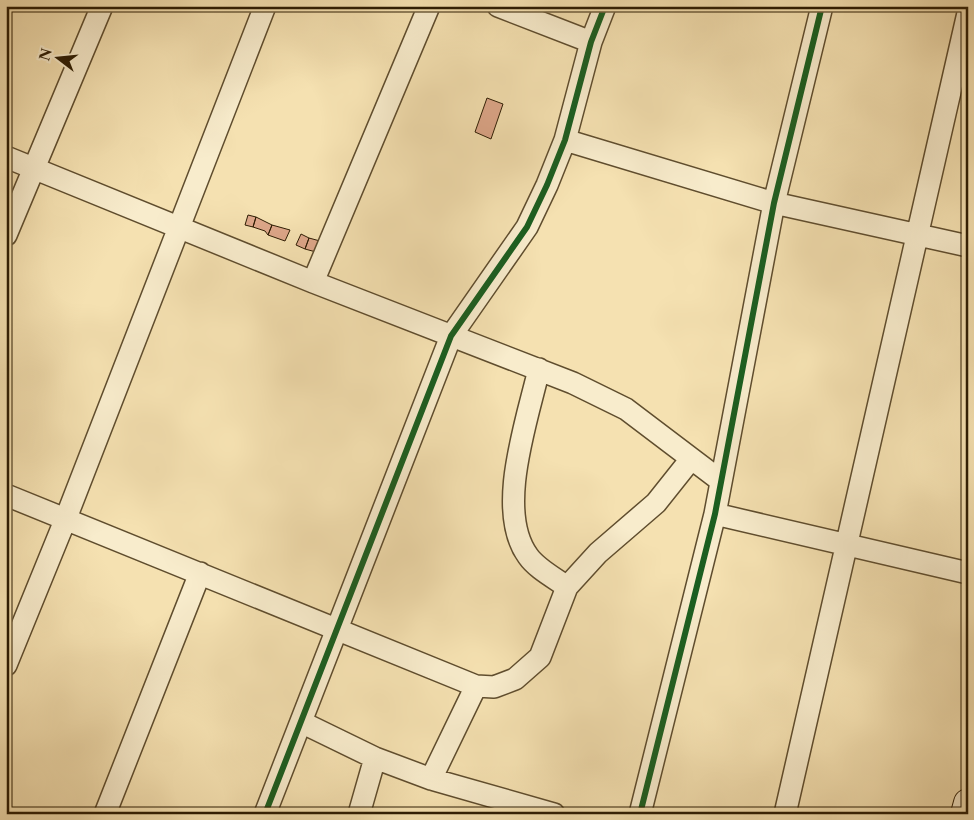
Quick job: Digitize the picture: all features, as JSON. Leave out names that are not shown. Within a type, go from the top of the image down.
[{"type":"street","points":[[6,235],[102,6]]},
{"type":"street","points":[[6,665],[66,518],[265,6]]},
{"type":"street","points":[[312,282],[429,6]]},
{"type":"street","points":[[498,6],[591,42]]},
{"type":"street","points":[[265,814],[451,336],[527,227],[547,185],[565,140],[591,42],[605,6]]},
{"type":"street","points":[[640,814],[715,514],[774,204],[822,6]]},
{"type":"street","points":[[785,814],[848,546],[968,13]]},
{"type":"street","points":[[565,140],[774,204],[968,246]]},
{"type":"street","points":[[6,157],[312,282],[573,383],[626,409],[721,481]]},
{"type":"street","points":[[539,370],[513,488],[512,510],[522,546],[529,558],[567,587]]},
{"type":"street","points":[[6,495],[476,686],[494,687],[515,679],[540,657],[567,587],[598,552],[656,503],[691,459]]},
{"type":"street","points":[[715,514],[968,573]]},
{"type":"street","points":[[105,814],[200,573]]},
{"type":"street","points":[[431,779],[476,686]]},
{"type":"street","points":[[301,722],[375,758],[498,807],[554,814]]},
{"type":"street","points":[[358,814],[375,758]]},
{"type":"street","points":[[965,814],[968,803]]},
{"type":"building","points":[[487,98],[503,104],[491,139],[475,132]]},
{"type":"building","points":[[6,187],[15,190],[14,197],[6,196]]},
{"type":"building","points":[[248,215],[256,217],[253,227],[245,225]]},
{"type":"building","points":[[256,217],[272,225],[268,235],[265,231],[253,227]]},
{"type":"building","points":[[272,225],[290,230],[285,241],[268,235]]},
{"type":"building","points":[[301,234],[309,238],[305,249],[296,245]]},
{"type":"building","points":[[309,238],[320,241],[316,252],[305,249]]},
{"type":"cycle path","points":[[265,814],[451,336],[527,227],[547,185],[565,140],[591,42],[605,6]]},
{"type":"cycle path","points":[[640,814],[715,514],[774,203],[822,6]]}]
